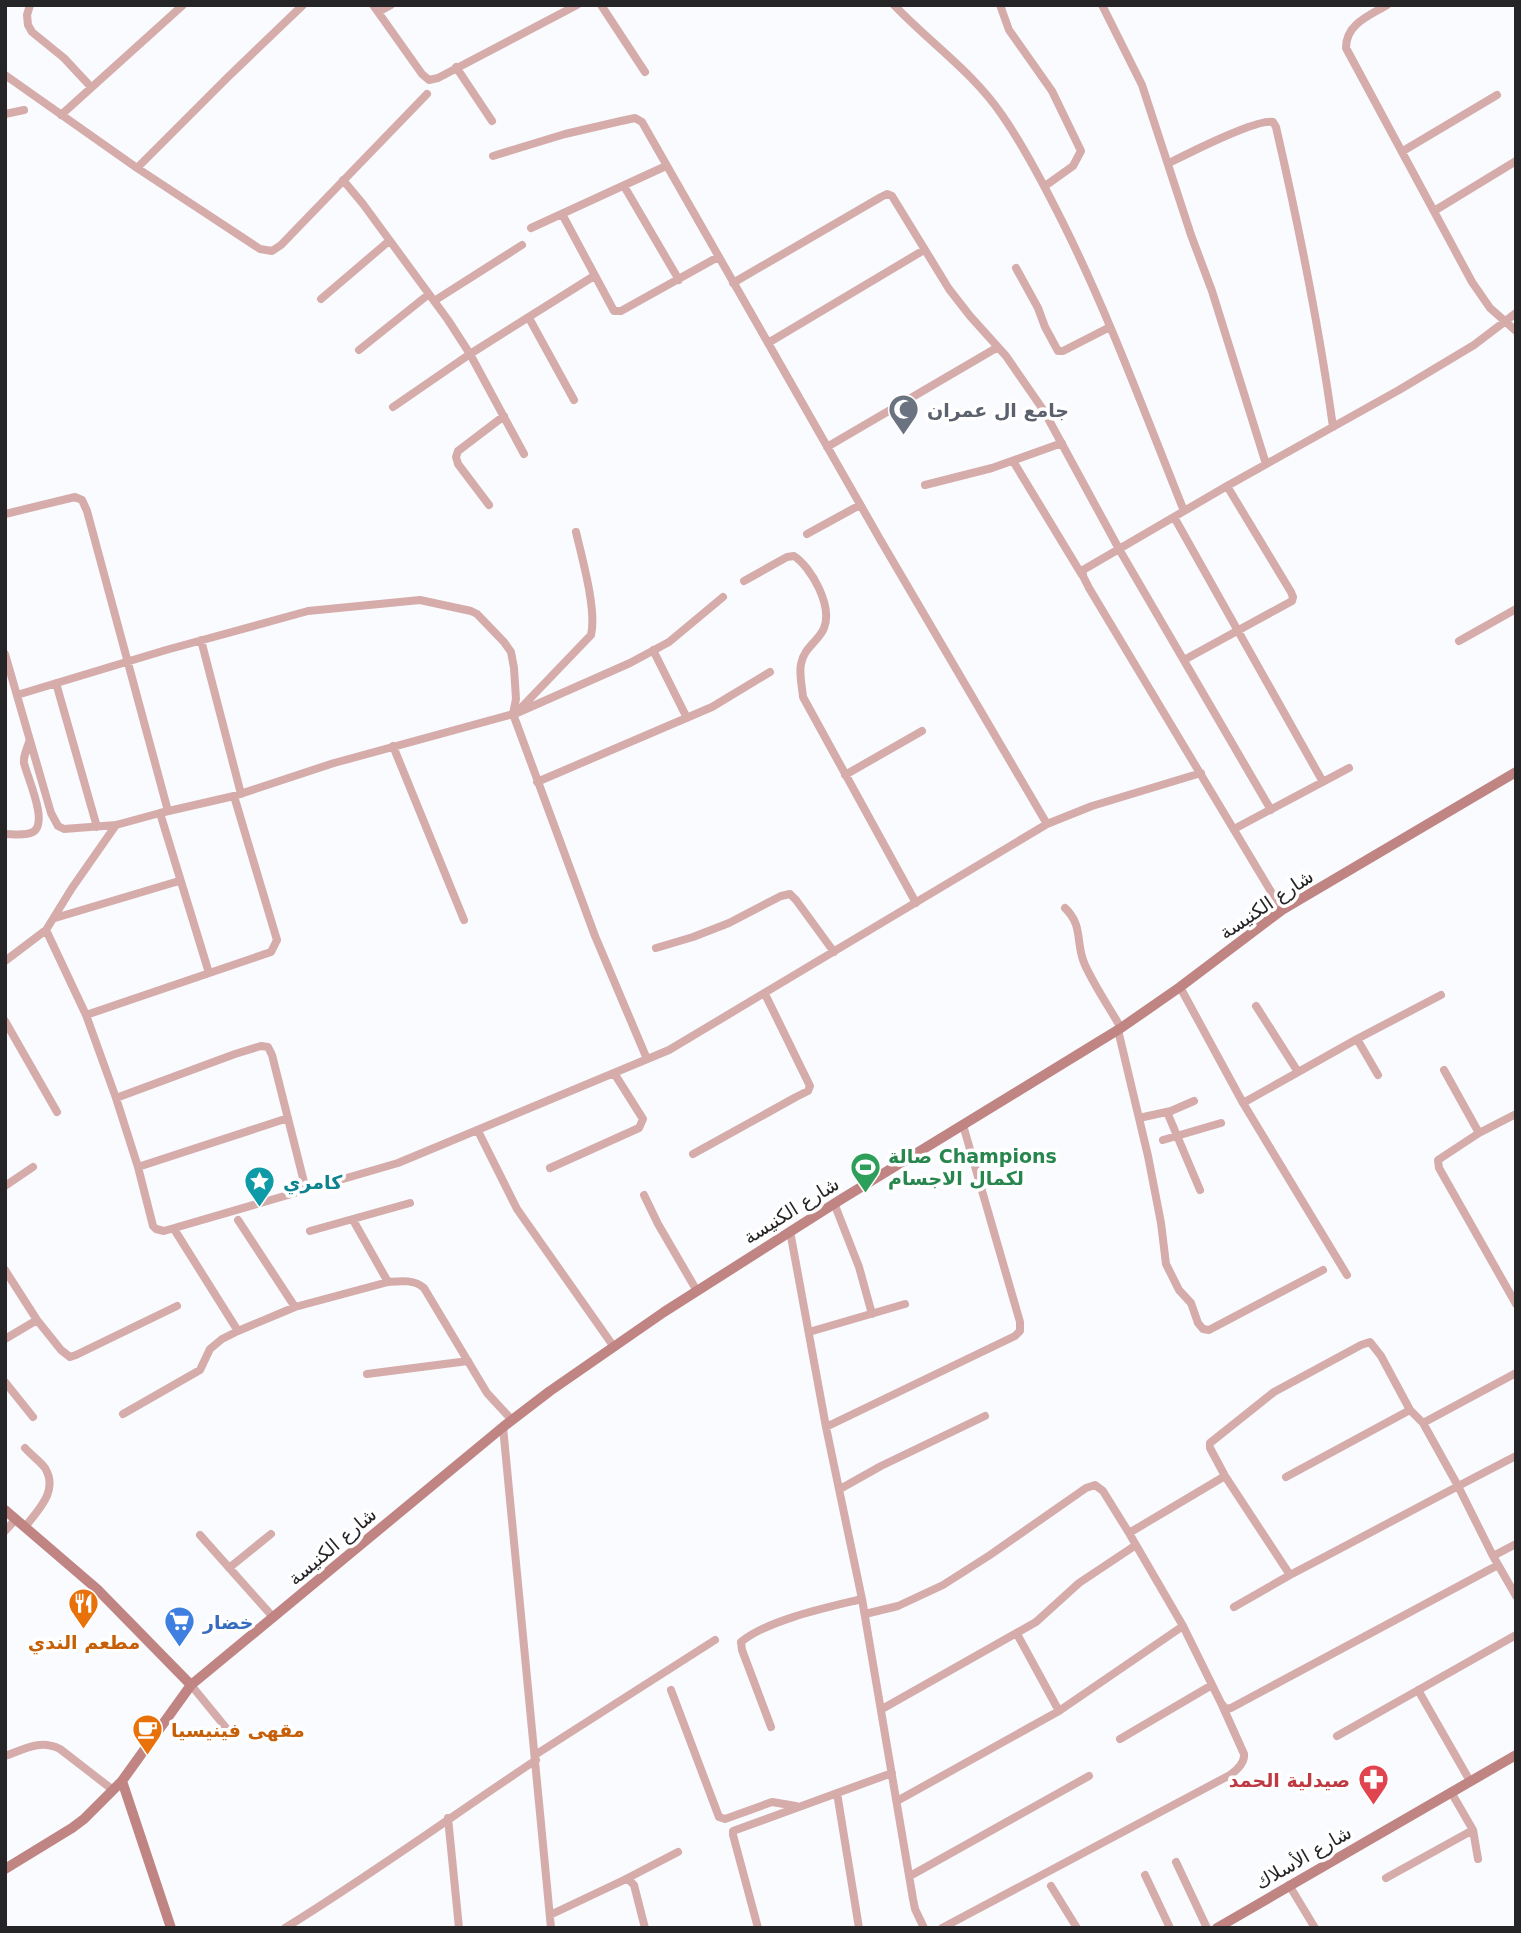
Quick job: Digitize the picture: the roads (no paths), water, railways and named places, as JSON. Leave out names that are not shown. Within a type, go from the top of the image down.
[{"type":"main road","name":"شارع الكنيسة","points":[[5,1869],[72,1828],[113,1790],[191,1685],[550,1391],[696,1291],[834,1203],[1119,1029],[1282,910],[1516,772]]},
{"type":"main road","points":[[5,1510],[97,1588],[191,1685]]},
{"type":"main road","name":"شارع الأسلاك","points":[[1217,1928],[1516,1755]]},
{"type":"main road","points":[[122,1781],[171,1928]]},
{"type":"street","points":[[30,5],[27,15],[32,32],[64,58],[91,88]]},
{"type":"street","points":[[61,115],[183,5]]},
{"type":"street","points":[[137,168],[303,5]]},
{"type":"street","points":[[391,5],[376,9],[429,80],[438,78],[577,5]]},
{"type":"street","points":[[601,5],[645,72]]},
{"type":"street","points":[[894,5],[991,100],[1045,186],[1083,263],[1184,511]]},
{"type":"street","points":[[1000,5],[1009,30],[1052,92],[1081,152],[1073,166],[1045,186]]},
{"type":"street","points":[[1102,5],[1143,85],[1266,464]]},
{"type":"street","points":[[1387,5],[1350,29],[1346,48],[1472,282],[1490,308],[1516,331]]},
{"type":"street","points":[[456,67],[492,121]]},
{"type":"street","points":[[5,75],[137,168],[260,249],[272,251],[281,245],[427,94]]},
{"type":"street","points":[[1403,151],[1497,95]]},
{"type":"street","points":[[5,114],[24,110]]},
{"type":"street","points":[[493,156],[565,134],[635,118],[642,122],[860,505],[1047,824]]},
{"type":"street","points":[[1169,163],[1217,140],[1268,121],[1273,122],[1298,221],[1321,343],[1333,427]]},
{"type":"street","points":[[1434,211],[1516,161]]},
{"type":"street","points":[[531,228],[666,166]]},
{"type":"street","points":[[343,180],[432,298],[470,354],[524,454]]},
{"type":"street","points":[[624,186],[679,280]]},
{"type":"street","points":[[733,283],[887,194],[892,196],[956,298],[1006,356],[1044,411],[1119,549],[1271,810]]},
{"type":"street","points":[[562,214],[614,311],[621,311],[718,257]]},
{"type":"street","points":[[321,299],[389,241]]},
{"type":"street","points":[[359,351],[432,298],[522,246]]},
{"type":"street","points":[[768,343],[924,250]]},
{"type":"street","points":[[1016,268],[1058,351],[1110,327]]},
{"type":"street","points":[[393,407],[470,354],[594,276]]},
{"type":"street","points":[[1083,576],[1083,570],[1474,345],[1516,313]]},
{"type":"street","points":[[529,317],[574,400]]},
{"type":"street","points":[[827,447],[998,347]]},
{"type":"street","points":[[489,505],[458,464],[456,457],[468,443],[504,416]]},
{"type":"street","points":[[925,485],[1013,461],[1062,443]]},
{"type":"street","points":[[1013,461],[1282,910]]},
{"type":"street","points":[[1184,660],[1293,601],[1227,486]]},
{"type":"street","points":[[5,514],[75,497],[82,500],[87,511],[128,661],[179,881],[209,974]]},
{"type":"street","points":[[807,534],[860,505]]},
{"type":"street","points":[[1174,517],[1323,782]]},
{"type":"street","points":[[515,713],[591,635],[592,613],[576,532]]},
{"type":"street","points":[[744,581],[787,557],[794,556],[806,566],[822,594],[827,618],[824,630],[804,652],[801,664],[803,696],[916,903]]},
{"type":"street","points":[[5,654],[51,813],[58,826],[64,829],[97,827],[116,825],[237,795],[334,763],[515,713],[630,663],[688,627],[723,597]]},
{"type":"street","points":[[17,695],[308,611],[420,600],[437,602],[477,614],[511,652],[515,713],[537,782],[595,936],[648,1059]]},
{"type":"street","points":[[1459,641],[1516,609]]},
{"type":"street","points":[[86,1015],[271,952],[277,940],[237,795],[201,640]]},
{"type":"street","points":[[653,650],[687,718]]},
{"type":"street","points":[[537,782],[687,718],[732,696],[770,672]]},
{"type":"street","points":[[57,683],[97,827]]},
{"type":"street","points":[[845,775],[922,732]]},
{"type":"street","points":[[5,834],[31,833],[36,830],[38,824],[38,812],[23,760],[30,741]]},
{"type":"street","points":[[393,746],[464,920]]},
{"type":"street","points":[[1234,829],[1349,768]]},
{"type":"street","points":[[46,930],[86,1015],[138,1167],[153,1226],[160,1231],[398,1163],[669,1050],[1047,824],[1092,806],[1201,774]]},
{"type":"street","points":[[5,961],[46,930],[116,825]]},
{"type":"street","points":[[54,918],[179,881]]},
{"type":"street","points":[[656,948],[729,923],[790,894],[834,952]]},
{"type":"street","points":[[1065,908],[1072,915],[1079,931],[1081,954],[1086,967],[1119,1029],[1161,1223],[1166,1264],[1178,1290],[1191,1303],[1198,1323],[1203,1329],[1209,1330],[1323,1269]]},
{"type":"street","points":[[1180,987],[1243,1103],[1347,1275]]},
{"type":"street","points":[[693,1154],[807,1091],[810,1086],[765,994]]},
{"type":"street","points":[[1243,1103],[1441,995]]},
{"type":"street","points":[[1256,1006],[1298,1072]]},
{"type":"street","points":[[5,1021],[57,1112]]},
{"type":"street","points":[[1357,1039],[1378,1075]]},
{"type":"street","points":[[116,1098],[261,1046],[268,1047],[306,1190]]},
{"type":"street","points":[[1444,1070],[1479,1133]]},
{"type":"street","points":[[550,1168],[639,1128],[643,1119],[614,1073]]},
{"type":"street","points":[[1139,1118],[1167,1112],[1195,1101]]},
{"type":"street","points":[[1167,1112],[1200,1190]]},
{"type":"street","points":[[1516,1114],[1479,1133],[1438,1160],[1438,1168],[1516,1304]]},
{"type":"street","points":[[138,1167],[288,1118]]},
{"type":"street","points":[[1163,1140],[1221,1123]]},
{"type":"street","points":[[826,1427],[1015,1336],[1020,1331],[1020,1322],[962,1125]]},
{"type":"street","points":[[478,1130],[517,1209],[614,1347]]},
{"type":"street","points":[[5,1186],[33,1167]]},
{"type":"street","points":[[644,1195],[696,1291]]},
{"type":"street","points":[[310,1231],[410,1203]]},
{"type":"street","points":[[834,1203],[859,1268],[872,1314]]},
{"type":"street","points":[[239,1220],[295,1307]]},
{"type":"street","points":[[353,1220],[388,1282]]},
{"type":"street","points":[[174,1229],[238,1331]]},
{"type":"street","points":[[790,1231],[826,1427],[862,1599],[915,1909],[924,1928]]},
{"type":"street","points":[[5,1270],[37,1320],[70,1357],[177,1306]]},
{"type":"street","points":[[123,1414],[200,1370],[210,1349],[238,1331],[295,1307],[388,1282],[407,1281],[421,1285],[507,1424],[551,1928]]},
{"type":"street","points":[[809,1332],[905,1304]]},
{"type":"street","points":[[5,1339],[37,1320]]},
{"type":"street","points":[[1290,1575],[1225,1476],[1210,1443],[1274,1392],[1370,1342],[1410,1410],[1423,1423],[1516,1596]]},
{"type":"street","points":[[367,1374],[468,1361]]},
{"type":"street","points":[[1423,1423],[1516,1373]]},
{"type":"street","points":[[5,1382],[33,1417]]},
{"type":"street","points":[[1286,1478],[1410,1410]]},
{"type":"street","points":[[839,1489],[881,1465],[985,1416]]},
{"type":"street","points":[[5,1531],[20,1523],[47,1499],[50,1483],[45,1468],[25,1448]]},
{"type":"street","points":[[1234,1607],[1516,1455]]},
{"type":"street","points":[[1129,1534],[1225,1476]]},
{"type":"street","points":[[864,1614],[898,1606],[943,1585],[1086,1488],[1096,1485],[1103,1491],[1183,1626],[1244,1754],[1237,1770],[1230,1775],[942,1928]]},
{"type":"street","points":[[200,1535],[273,1618]]},
{"type":"street","points":[[229,1569],[271,1535]]},
{"type":"street","points":[[1493,1556],[1516,1544]]},
{"type":"street","points":[[882,1709],[1017,1634],[1044,1615],[1079,1583],[1136,1545]]},
{"type":"street","points":[[1221,1703],[1226,1709],[1231,1708],[1498,1565]]},
{"type":"street","points":[[771,1727],[741,1642],[757,1631],[792,1618],[862,1599]]},
{"type":"street","points":[[897,1801],[1059,1711],[1183,1626]]},
{"type":"street","points":[[1017,1634],[1059,1711]]},
{"type":"street","points":[[1337,1736],[1516,1635]]},
{"type":"street","points":[[285,1928],[357,1882],[535,1758],[715,1640]]},
{"type":"street","points":[[191,1685],[227,1728]]},
{"type":"street","points":[[1120,1739],[1212,1685]]},
{"type":"street","points":[[671,1690],[719,1816],[724,1819],[772,1802],[799,1806]]},
{"type":"street","points":[[1418,1690],[1470,1782]]},
{"type":"street","points":[[5,1756],[38,1744],[53,1745],[113,1790]]},
{"type":"street","points":[[758,1928],[732,1833],[735,1829],[892,1773]]},
{"type":"street","points":[[910,1876],[1089,1776]]},
{"type":"street","points":[[1451,1792],[1473,1829],[1478,1859]]},
{"type":"street","points":[[837,1793],[859,1928]]},
{"type":"street","points":[[448,1818],[459,1928]]},
{"type":"street","points":[[1386,1878],[1473,1829]]},
{"type":"street","points":[[550,1916],[678,1852]]},
{"type":"street","points":[[1176,1861],[1207,1928]]},
{"type":"street","points":[[1145,1875],[1170,1928]]},
{"type":"street","points":[[624,1880],[629,1880],[634,1885],[645,1928]]},
{"type":"street","points":[[1289,1885],[1315,1928]]},
{"type":"street","points":[[1051,1886],[1077,1928]]},
{"type":"place","name":"جامع ال عمران","points":[[904,437]]},
{"type":"place","name":"صالة Champions لكمال الاجسام","points":[[865,1194]]},
{"type":"place","name":"كامري","points":[[260,1209]]},
{"type":"place","name":"مطعم الندي","points":[[84,1630]]},
{"type":"place","name":"خضار","points":[[180,1649]]},
{"type":"place","name":"مقهى فينيسيا","points":[[148,1757]]},
{"type":"place","name":"صيدلية الحمد","points":[[1373,1807]]}]
